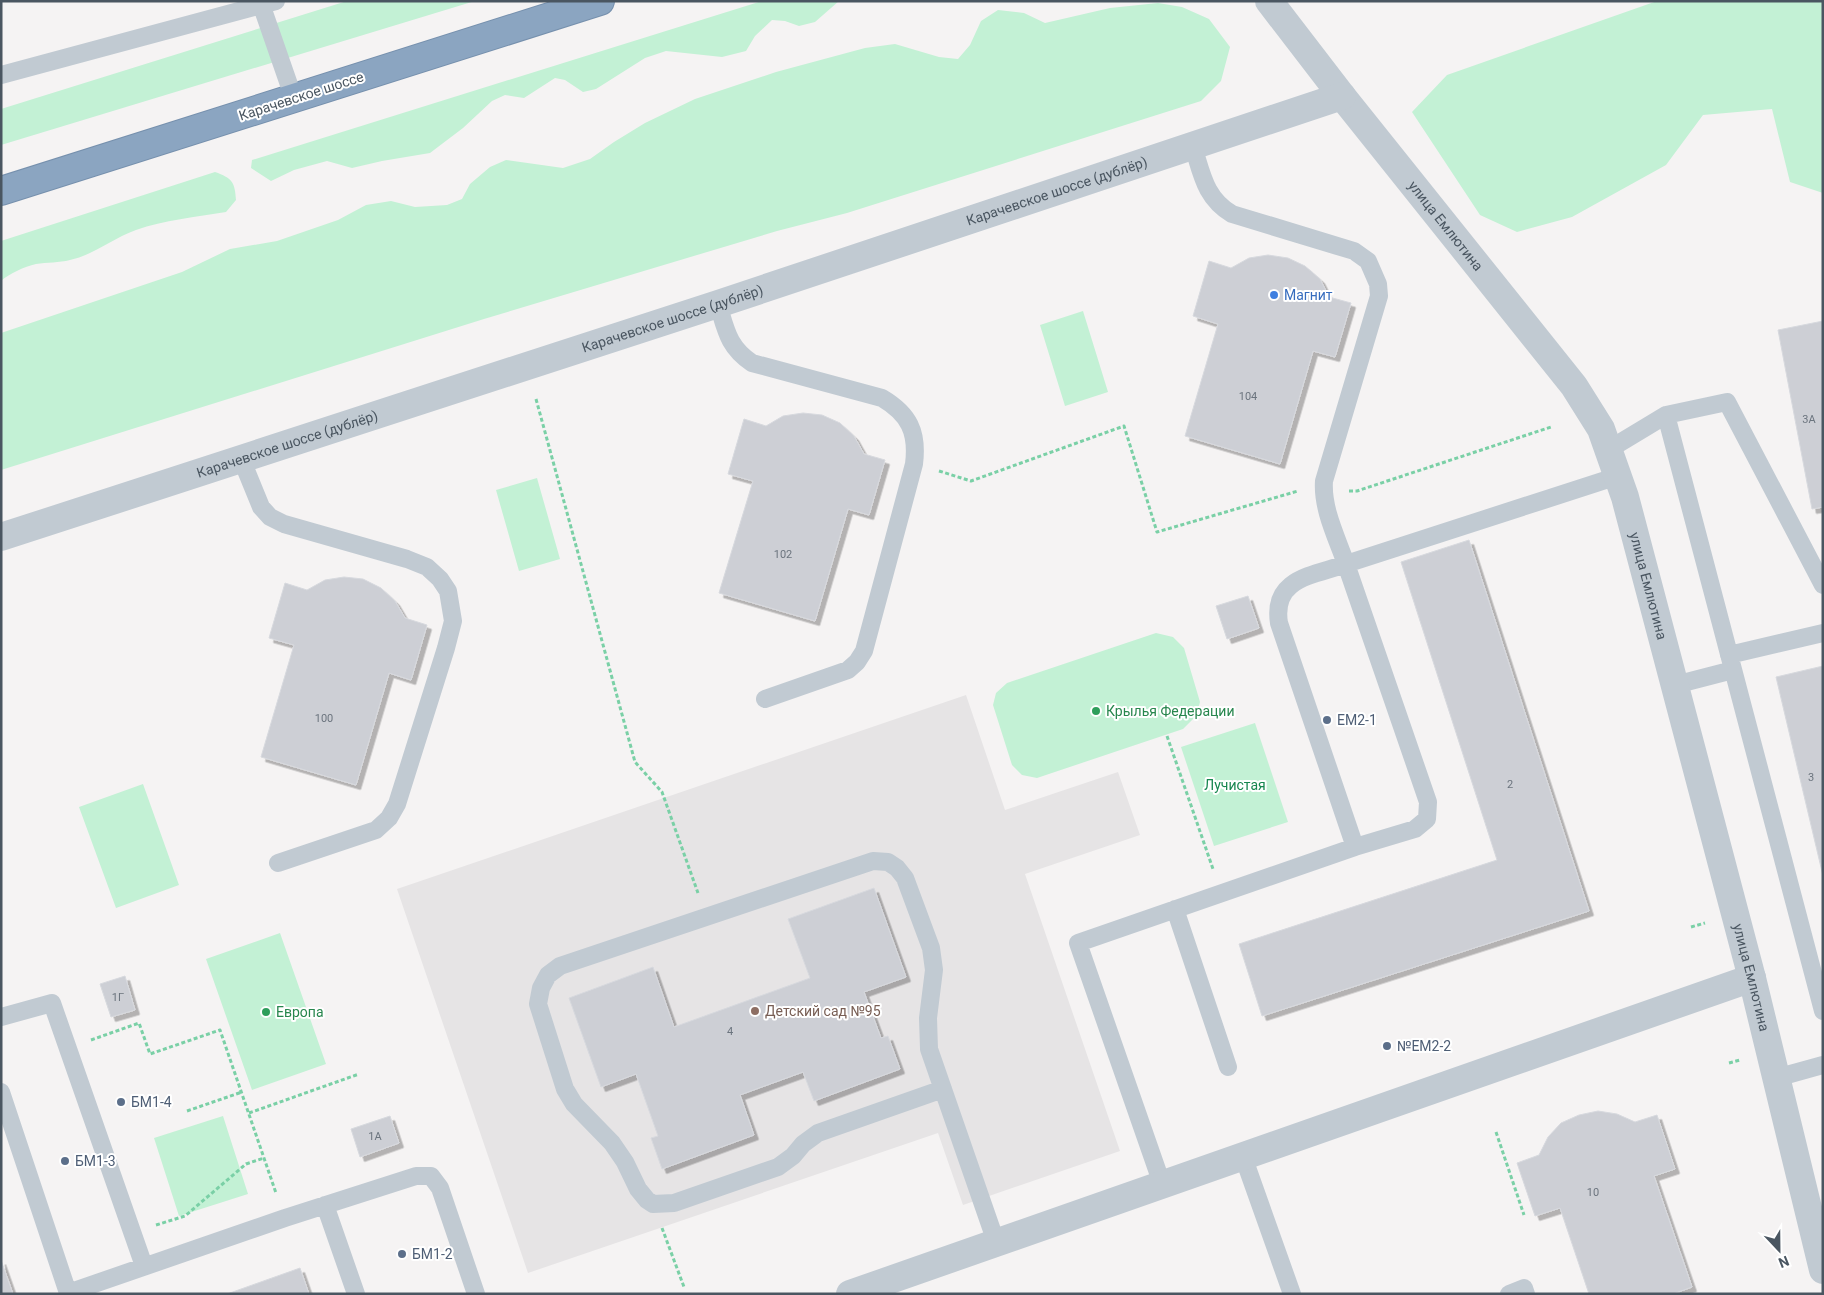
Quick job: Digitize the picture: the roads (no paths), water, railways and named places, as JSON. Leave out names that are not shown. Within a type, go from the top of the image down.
[{"type":"highway","name":"Карачевское шоссе","points":[[1,191],[294,99],[560,7],[600,1]]},
{"type":"street","name":"улица Емлютина","points":[[1269,1],[1342,96],[1574,386],[1601,429],[1618,476],[1675,685],[1752,978],[1823,1270]]},
{"type":"street","name":"Карачевское шоссе (дублёр)","points":[[1,537],[718,304],[1342,96]]},
{"type":"street","points":[[850,1294],[1752,978]]},
{"type":"lane","points":[[1,76],[266,3],[294,99]]},
{"type":"lane","points":[[1162,1184],[1078,943],[1355,847],[1415,829],[1427,818],[1428,802],[1328,511],[1323,491],[1324,481],[1379,296],[1374,272],[1368,261],[1354,251],[1232,214],[1220,207],[1211,197],[1193,146]]},
{"type":"lane","points":[[718,304],[734,348],[752,363],[882,398],[895,406],[911,426],[916,449],[914,464],[864,651],[857,662],[848,670],[765,698]]},
{"type":"lane","points":[[1608,450],[1666,414],[1727,402],[1823,585]]},
{"type":"lane","points":[[1666,414],[1823,1011]]},
{"type":"lane","points":[[242,458],[261,507],[270,517],[284,524],[407,559],[427,567],[440,579],[448,591],[453,621],[397,804],[389,818],[376,830],[278,863]]},
{"type":"lane","points":[[1355,847],[1279,623],[1279,600],[1287,587],[1346,564],[1618,476]]},
{"type":"lane","points":[[1675,685],[1731,663],[1823,632]]},
{"type":"lane","points":[[942,1089],[818,1133],[778,1167],[674,1203],[653,1204],[646,1200],[638,1189],[625,1162],[612,1142],[574,1104],[565,1088],[538,1004],[541,988],[548,975],[560,966],[873,861],[888,862],[906,878],[931,948],[934,970],[928,1018],[929,1049],[996,1242]]},
{"type":"lane","points":[[1175,910],[1228,1067]]},
{"type":"lane","points":[[1,1017],[52,1003],[144,1266]]},
{"type":"lane","points":[[1776,1078],[1823,1065]]},
{"type":"lane","points":[[1,1092],[68,1293],[325,1205],[416,1176],[431,1176],[440,1188],[476,1294]]},
{"type":"lane","points":[[1243,1156],[1292,1294]]},
{"type":"lane","points":[[325,1205],[356,1294]]},
{"type":"lane","points":[[1509,1294],[1524,1288],[1526,1294]]},
{"type":"place","name":"Магнит","points":[[1274,295]]},
{"type":"place","name":"Крылья Федерации","points":[[1096,711]]},
{"type":"place","name":"ЕМ2-1","points":[[1327,720]]},
{"type":"place","name":"Детский сад №95","points":[[755,1011]]},
{"type":"place","name":"Европа","points":[[266,1012]]},
{"type":"place","name":"№ЕМ2-2","points":[[1387,1046]]},
{"type":"place","name":"БМ1-4","points":[[121,1102]]},
{"type":"place","name":"БМ1-3","points":[[65,1161]]},
{"type":"place","name":"БМ1-2","points":[[402,1254]]},
{"type":"park label","name":"Лучистая","points":[[1235,785]]}]
